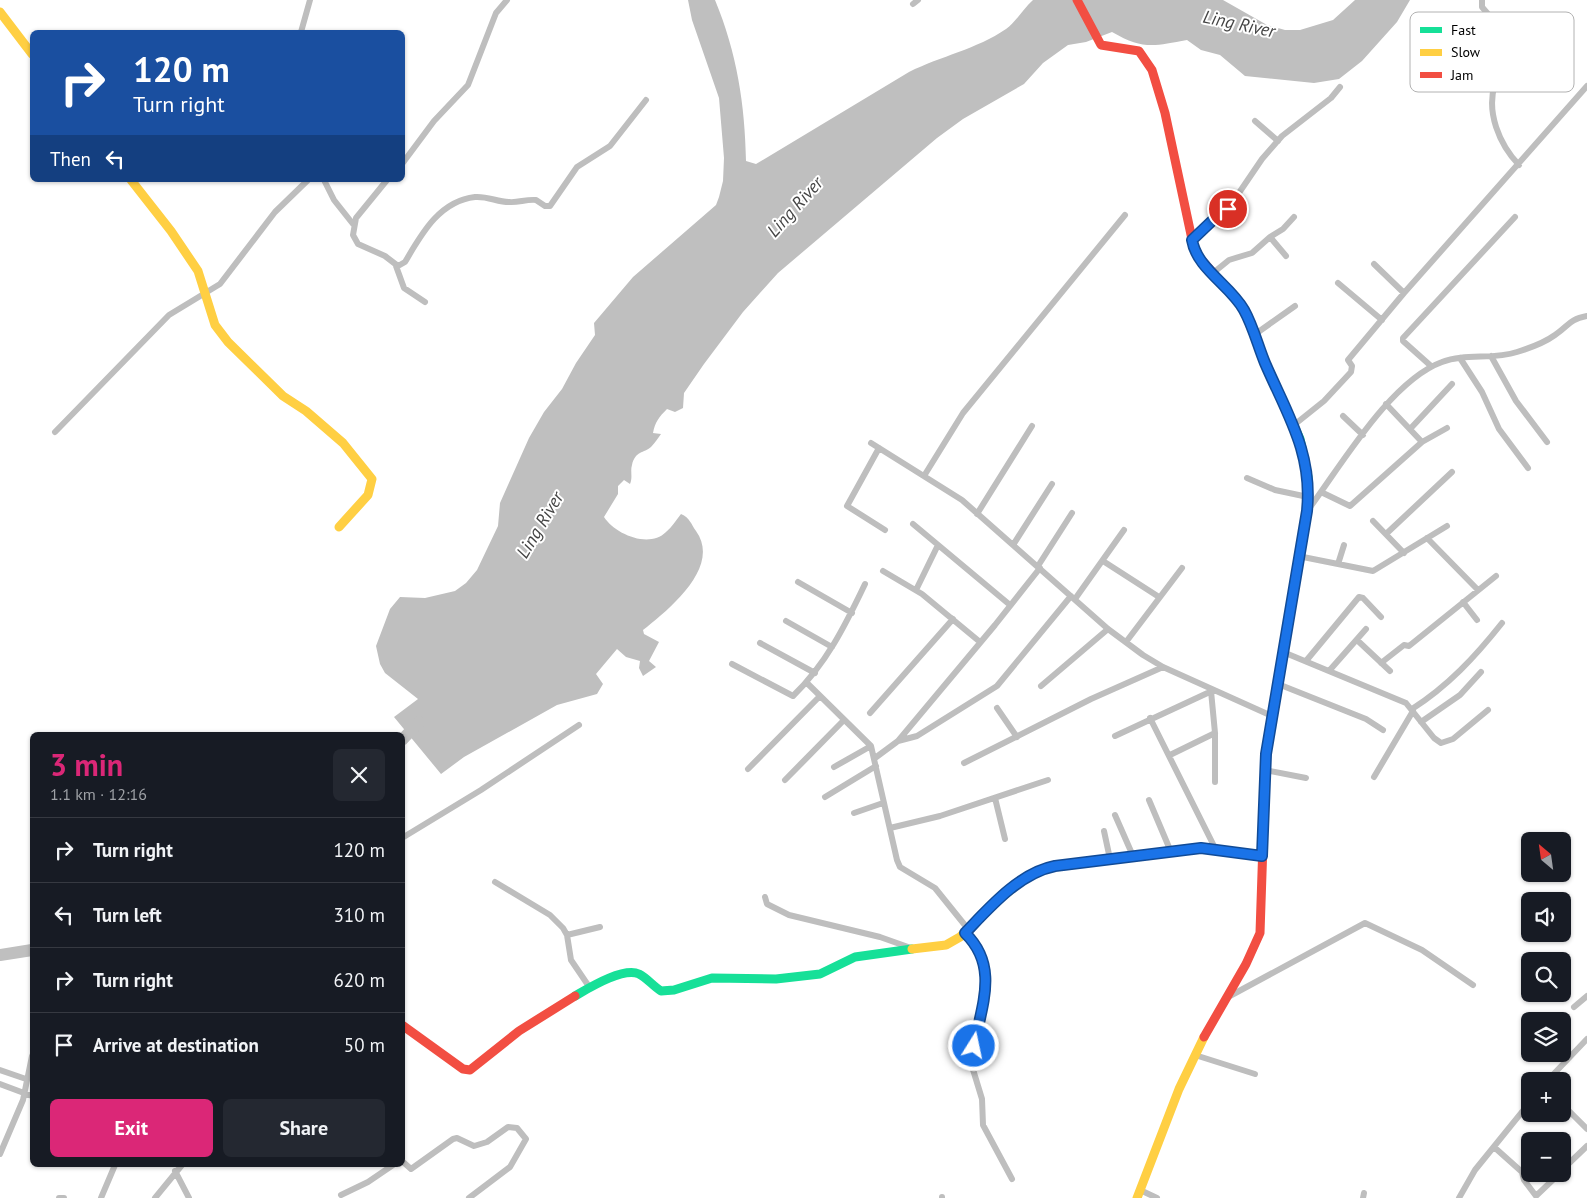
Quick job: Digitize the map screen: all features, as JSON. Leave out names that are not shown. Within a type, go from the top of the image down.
[{"type":"street","points":[[302,30],[310,0]]},
{"type":"street","points":[[405,160],[434,121],[468,85],[496,13],[507,0]]},
{"type":"street","points":[[1077,0],[1101,45],[1138,51],[1152,70],[1167,121],[1192,240],[1199,257],[1244,309],[1300,439],[1308,476],[1307,511],[1272,716],[1265,770],[1260,933],[1251,958],[1195,1054],[1166,1120],[1138,1194],[1157,1198]]},
{"type":"street","points":[[1482,0],[1482,7],[1486,12]]},
{"type":"street","points":[[0,12],[30,51]]},
{"type":"street","points":[[1294,426],[1324,401],[1351,372],[1352,366],[1348,360],[1404,293],[1587,86]]},
{"type":"street","points":[[1192,240],[1228,209],[1262,159],[1278,141],[1331,98],[1340,88]]},
{"type":"street","points":[[1493,92],[1491,99],[1493,116],[1504,147],[1519,164]]},
{"type":"street","points":[[396,266],[404,262],[428,225],[456,204],[474,197],[490,197],[509,202],[536,200],[545,206],[550,206],[577,167],[610,146],[646,100]]},
{"type":"street","points":[[1255,121],[1278,141]]},
{"type":"street","points":[[133,182],[171,231],[198,271],[215,325],[228,342],[283,396],[306,411],[343,443],[372,479],[368,494],[339,527]]},
{"type":"street","points":[[55,432],[169,315],[182,305],[206,294],[226,278],[275,212],[306,182]]},
{"type":"street","points":[[325,182],[334,200],[353,224]]},
{"type":"street","points":[[386,182],[371,202],[360,212],[353,224],[353,235],[356,243],[385,256],[396,266],[404,288],[425,302]]},
{"type":"street","points":[[924,476],[963,413],[1126,215]]},
{"type":"street","points":[[1213,273],[1229,260],[1252,252],[1283,229],[1294,217]]},
{"type":"street","points":[[1431,366],[1403,341],[1403,338],[1515,217]]},
{"type":"street","points":[[1270,237],[1286,256]]},
{"type":"street","points":[[1374,264],[1404,293]]},
{"type":"street","points":[[1338,283],[1382,320]]},
{"type":"street","points":[[1254,334],[1295,306]]},
{"type":"street","points":[[1307,511],[1386,404],[1431,366],[1460,358],[1517,352],[1543,342],[1587,310]]},
{"type":"street","points":[[1576,318],[1587,316]]},
{"type":"street","points":[[1491,356],[1516,401],[1547,442]]},
{"type":"street","points":[[1460,358],[1482,392],[1499,429],[1528,468]]},
{"type":"street","points":[[1411,428],[1452,384]]},
{"type":"street","points":[[1386,404],[1411,428],[1422,442]]},
{"type":"street","points":[[1344,416],[1363,435]]},
{"type":"street","points":[[977,514],[1032,426]]},
{"type":"street","points":[[1321,492],[1350,506],[1422,442],[1447,428]]},
{"type":"street","points":[[871,442],[962,500],[1108,629],[1126,642],[1163,667],[1272,716]]},
{"type":"street","points":[[880,448],[847,506],[885,530]]},
{"type":"street","points":[[1386,534],[1452,472]]},
{"type":"street","points":[[1247,478],[1275,490],[1308,498]]},
{"type":"street","points":[[1013,544],[1052,484]]},
{"type":"street","points":[[825,797],[876,762],[898,740],[1010,605],[1039,567],[1072,514]]},
{"type":"street","points":[[1373,521],[1404,553]]},
{"type":"street","points":[[913,524],[1010,605]]},
{"type":"street","points":[[1298,556],[1373,571],[1446,526]]},
{"type":"street","points":[[898,740],[917,736],[997,686],[1073,598],[1103,561],[1124,530]]},
{"type":"street","points":[[1427,538],[1478,590]]},
{"type":"street","points":[[916,590],[938,545]]},
{"type":"street","points":[[1338,564],[1344,545]]},
{"type":"street","points":[[1103,561],[1159,597]]},
{"type":"street","points":[[1126,642],[1182,568]]},
{"type":"street","points":[[883,572],[916,590],[980,642]]},
{"type":"street","points":[[1381,663],[1404,645],[1409,646],[1496,576]]},
{"type":"street","points":[[798,582],[852,613]]},
{"type":"street","points":[[732,664],[793,696],[815,673],[832,647],[852,613],[865,584]]},
{"type":"street","points":[[1306,661],[1359,597],[1363,598],[1381,617]]},
{"type":"street","points":[[1463,602],[1477,620]]},
{"type":"street","points":[[870,713],[953,619]]},
{"type":"street","points":[[786,621],[832,647]]},
{"type":"street","points":[[1374,777],[1412,710],[1446,685],[1474,658],[1502,624]]},
{"type":"street","points":[[1041,686],[1108,629]]},
{"type":"street","points":[[1329,671],[1366,629]]},
{"type":"street","points":[[1357,640],[1390,671]]},
{"type":"street","points":[[760,643],[815,673]]},
{"type":"street","points":[[1283,652],[1406,703],[1434,738],[1441,743],[1454,739],[1488,710]]},
{"type":"street","points":[[964,763],[1091,699],[1163,667]]},
{"type":"street","points":[[1421,722],[1456,699],[1481,672]]},
{"type":"street","points":[[807,682],[871,746],[876,762],[883,803],[900,867],[935,888],[982,954],[987,977],[971,1063],[982,1099],[983,1125],[1012,1179]]},
{"type":"street","points":[[1278,684],[1366,719],[1383,730]]},
{"type":"street","points":[[1115,736],[1213,690]]},
{"type":"street","points":[[1213,690],[1215,782]]},
{"type":"street","points":[[748,769],[820,696]]},
{"type":"street","points":[[998,708],[1017,737]]},
{"type":"street","points":[[1150,718],[1216,850]]},
{"type":"street","points":[[785,780],[844,720]]},
{"type":"street","points":[[405,836],[481,790],[579,725]]},
{"type":"street","points":[[1170,755],[1215,733]]},
{"type":"street","points":[[834,767],[871,746]]},
{"type":"street","points":[[1265,770],[1306,778]]},
{"type":"street","points":[[890,828],[917,823],[1048,780]]},
{"type":"street","points":[[995,798],[1005,839]]},
{"type":"street","points":[[1149,800],[1171,852]]},
{"type":"street","points":[[854,813],[883,803]]},
{"type":"street","points":[[1115,815],[1133,856]]},
{"type":"street","points":[[1104,831],[1110,859]]},
{"type":"street","points":[[405,1027],[464,1069],[470,1070],[490,1057],[509,1039],[590,988],[624,972],[632,972],[661,991],[674,990],[712,978],[776,979],[820,974],[855,957],[911,948],[946,945],[967,931],[992,905],[1027,877],[1045,868],[1201,848],[1262,856]]},
{"type":"street","points":[[495,882],[550,915],[567,935],[571,960],[590,988]]},
{"type":"street","points":[[765,897],[767,904],[789,915],[880,937],[911,948]]},
{"type":"street","points":[[1227,998],[1365,923],[1422,950],[1473,985]]},
{"type":"street","points":[[567,935],[600,927]]},
{"type":"street","points":[[1574,1007],[1587,996]]},
{"type":"street","points":[[1556,1072],[1587,1039]]},
{"type":"street","points":[[1195,1054],[1255,1074]]},
{"type":"street","points":[[0,1154],[19,1112],[30,1064]]},
{"type":"street","points":[[0,1070],[26,1079]]},
{"type":"street","points":[[0,1084],[24,1091],[30,1095]]},
{"type":"street","points":[[1459,1198],[1475,1170],[1521,1113]]},
{"type":"street","points":[[1571,1113],[1587,1129]]},
{"type":"street","points":[[405,1163],[411,1168],[453,1139],[457,1138],[474,1146],[488,1142],[508,1127],[517,1128],[526,1139],[510,1167],[469,1198]]},
{"type":"street","points":[[1571,1161],[1587,1146]]},
{"type":"street","points":[[1494,1147],[1521,1171]]},
{"type":"street","points":[[101,1198],[114,1167]]},
{"type":"street","points":[[155,1198],[179,1167]]},
{"type":"street","points":[[341,1195],[368,1182],[390,1167]]},
{"type":"street","points":[[175,1170],[190,1198]]},
{"type":"street","points":[[1526,1182],[1536,1196],[1551,1182]]},
{"type":"street","points":[[59,1198],[64,1198]]},
{"type":"water","points":[[688,0],[715,0],[729,40],[742,99],[746,161],[756,164],[909,72],[995,36],[1010,26],[1033,0],[1223,0],[1267,25],[1285,30],[1300,30],[1333,20],[1355,0],[1410,0],[1397,22],[1362,61],[1339,79],[1314,83],[1245,76],[1220,55],[1201,50],[1187,40],[1149,45],[1132,42],[1112,32],[1086,42],[1068,45],[1043,63],[1024,84],[963,119],[937,138],[778,273],[743,312],[704,364],[684,393],[683,408],[675,412],[667,409],[660,417],[653,433],[661,434],[651,447],[640,453],[633,460],[630,484],[624,480],[618,486],[618,494],[604,517],[616,529],[633,537],[651,539],[659,537],[666,532],[681,514],[690,521],[702,545],[702,559],[697,573],[689,586],[678,599],[643,630],[644,634],[659,642],[649,661],[656,667],[643,676],[639,668],[640,661],[626,657],[617,649],[596,674],[603,684],[597,694],[557,705],[464,757],[441,774],[394,717],[418,699],[385,673],[380,664],[376,646],[390,609],[400,597],[425,598],[455,591],[466,583],[477,570],[498,526],[500,503],[529,438],[595,335],[594,323],[633,277],[716,205],[723,181],[724,158],[719,98],[692,20]]},
{"type":"waterway","name":"Ling River","points":[[405,737],[419,722]]},
{"type":"waterway","name":"Ling River","points":[[0,955],[30,950]]},
{"type":"traffic: fast","points":[[1215,275],[1244,309],[1265,363],[1300,439],[1308,477],[1307,511],[1273,712]]},
{"type":"traffic: fast","points":[[1165,853],[1201,848],[1262,856]]},
{"type":"traffic: fast","points":[[575,996],[606,979],[624,973],[639,974],[661,991],[674,990],[712,978],[776,979],[820,974],[855,957],[912,949]]},
{"type":"traffic: slow","points":[[0,12],[30,51]]},
{"type":"traffic: slow","points":[[133,182],[171,231],[198,271],[215,325],[228,342],[283,396],[306,411],[343,443],[372,479],[368,495],[339,527]]},
{"type":"traffic: slow","points":[[912,949],[946,945],[960,937],[992,905],[1027,877],[1045,868],[1165,853]]},
{"type":"traffic: slow","points":[[1137,1198],[1179,1089],[1204,1037]]},
{"type":"traffic: jam","points":[[1077,0],[1101,45],[1139,51],[1152,70],[1165,113],[1193,244],[1199,257],[1215,275]]},
{"type":"traffic: jam","points":[[1204,1037],[1246,964],[1260,933],[1266,754],[1273,712]]},
{"type":"traffic: jam","points":[[405,1027],[463,1069],[470,1070],[519,1031],[575,996]]},
{"type":"route","points":[[974,1046],[987,977],[982,954],[976,943],[965,933],[992,905],[1027,877],[1045,868],[1055,866],[1201,848],[1262,856],[1266,754],[1309,494],[1308,476],[1300,439],[1265,363],[1244,309],[1199,257],[1192,244],[1192,240],[1228,209]]}]
